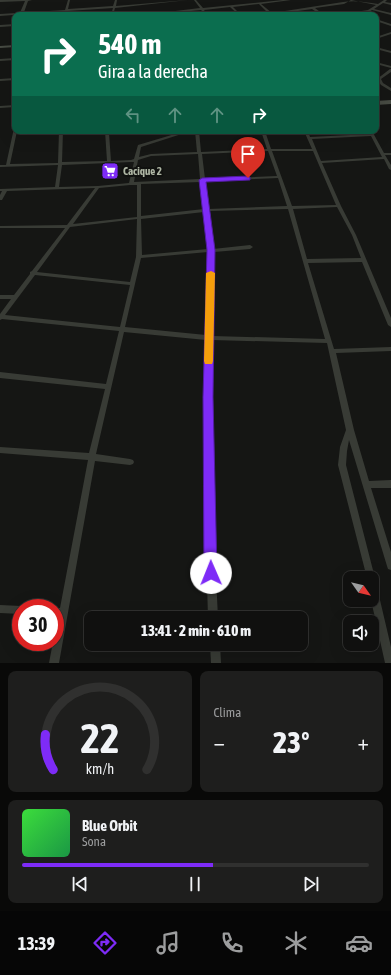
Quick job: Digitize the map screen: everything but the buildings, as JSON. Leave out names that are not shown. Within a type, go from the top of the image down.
[{"type":"main road","points":[[0,47],[12,46]]},
{"type":"main road","points":[[379,103],[391,102]]},
{"type":"street","points":[[0,1],[28,0],[22,12]]},
{"type":"street","points":[[66,11],[69,0]]},
{"type":"street","points":[[113,12],[116,0]]},
{"type":"street","points":[[153,0],[158,12]]},
{"type":"street","points":[[51,12],[187,0]]},
{"type":"street","points":[[195,0],[204,12]]},
{"type":"street","points":[[240,0],[244,5]]},
{"type":"street","points":[[172,12],[290,0]]},
{"type":"street","points":[[290,12],[344,3],[351,0],[378,5]]},
{"type":"street","points":[[354,12],[371,9],[384,1],[391,4]]},
{"type":"street","points":[[258,3],[268,12]]},
{"type":"street","points":[[231,6],[237,12]]},
{"type":"street","points":[[313,8],[319,12]]},
{"type":"street","points":[[371,9],[391,15]]},
{"type":"street","points":[[0,15],[12,14]]},
{"type":"street","points":[[379,19],[391,15]]},
{"type":"street","points":[[379,21],[391,25]]},
{"type":"street","points":[[0,26],[12,25]]},
{"type":"street","points":[[379,34],[391,38]]},
{"type":"street","points":[[379,37],[391,34]]},
{"type":"street","points":[[379,49],[391,52]]},
{"type":"street","points":[[0,60],[12,59]]},
{"type":"street","points":[[379,64],[391,69]]},
{"type":"street","points":[[379,77],[391,69]]},
{"type":"street","points":[[0,80],[12,79]]},
{"type":"street","points":[[379,80],[391,90]]},
{"type":"street","points":[[0,107],[12,106]]},
{"type":"street","points":[[8,165],[14,134]]},
{"type":"street","points":[[57,188],[60,164],[61,134]]},
{"type":"street","points":[[107,134],[109,162]]},
{"type":"street","points":[[131,184],[139,146],[178,134]]},
{"type":"street","points":[[197,134],[198,153],[211,250],[209,338],[210,558],[213,611]]},
{"type":"street","points":[[264,134],[278,177],[290,207],[332,351],[350,430],[391,566]]},
{"type":"street","points":[[307,134],[339,206],[354,235],[391,325]]},
{"type":"street","points":[[309,138],[359,134]]},
{"type":"street","points":[[372,134],[391,169]]},
{"type":"street","points":[[0,166],[131,161],[151,155],[270,150],[314,150]]},
{"type":"street","points":[[320,162],[384,156],[391,154]]},
{"type":"street","points":[[0,199],[3,190],[98,187],[139,183],[278,177]]},
{"type":"street","points":[[62,599],[107,387],[139,257],[139,183]]},
{"type":"street","points":[[98,187],[32,273],[0,318],[209,338],[329,341]]},
{"type":"street","points":[[0,227],[68,226],[206,210],[339,206]]},
{"type":"street","points":[[139,257],[250,247]]},
{"type":"street","points":[[305,261],[364,260]]},
{"type":"street","points":[[32,273],[133,284]]},
{"type":"street","points":[[0,297],[15,297]]},
{"type":"street","points":[[332,351],[391,349]]},
{"type":"street","points":[[0,375],[107,387]]},
{"type":"street","points":[[350,430],[342,450],[342,465],[369,571]]},
{"type":"street","points":[[0,450],[92,457],[130,462]]},
{"type":"street","points":[[367,485],[391,484]]},
{"type":"street","points":[[377,607],[390,663]]},
{"type":"street","points":[[0,609],[12,610]]},
{"type":"street","points":[[54,663],[55,651]]},
{"type":"street","points":[[215,651],[216,663]]},
{"type":"slow traffic","points":[[209,361],[211,273]]},
{"type":"place","name":"Cacique 2","points":[[110,171]]},
{"type":"route","points":[[211,573],[208,397],[211,250],[202,180],[248,178]]}]
